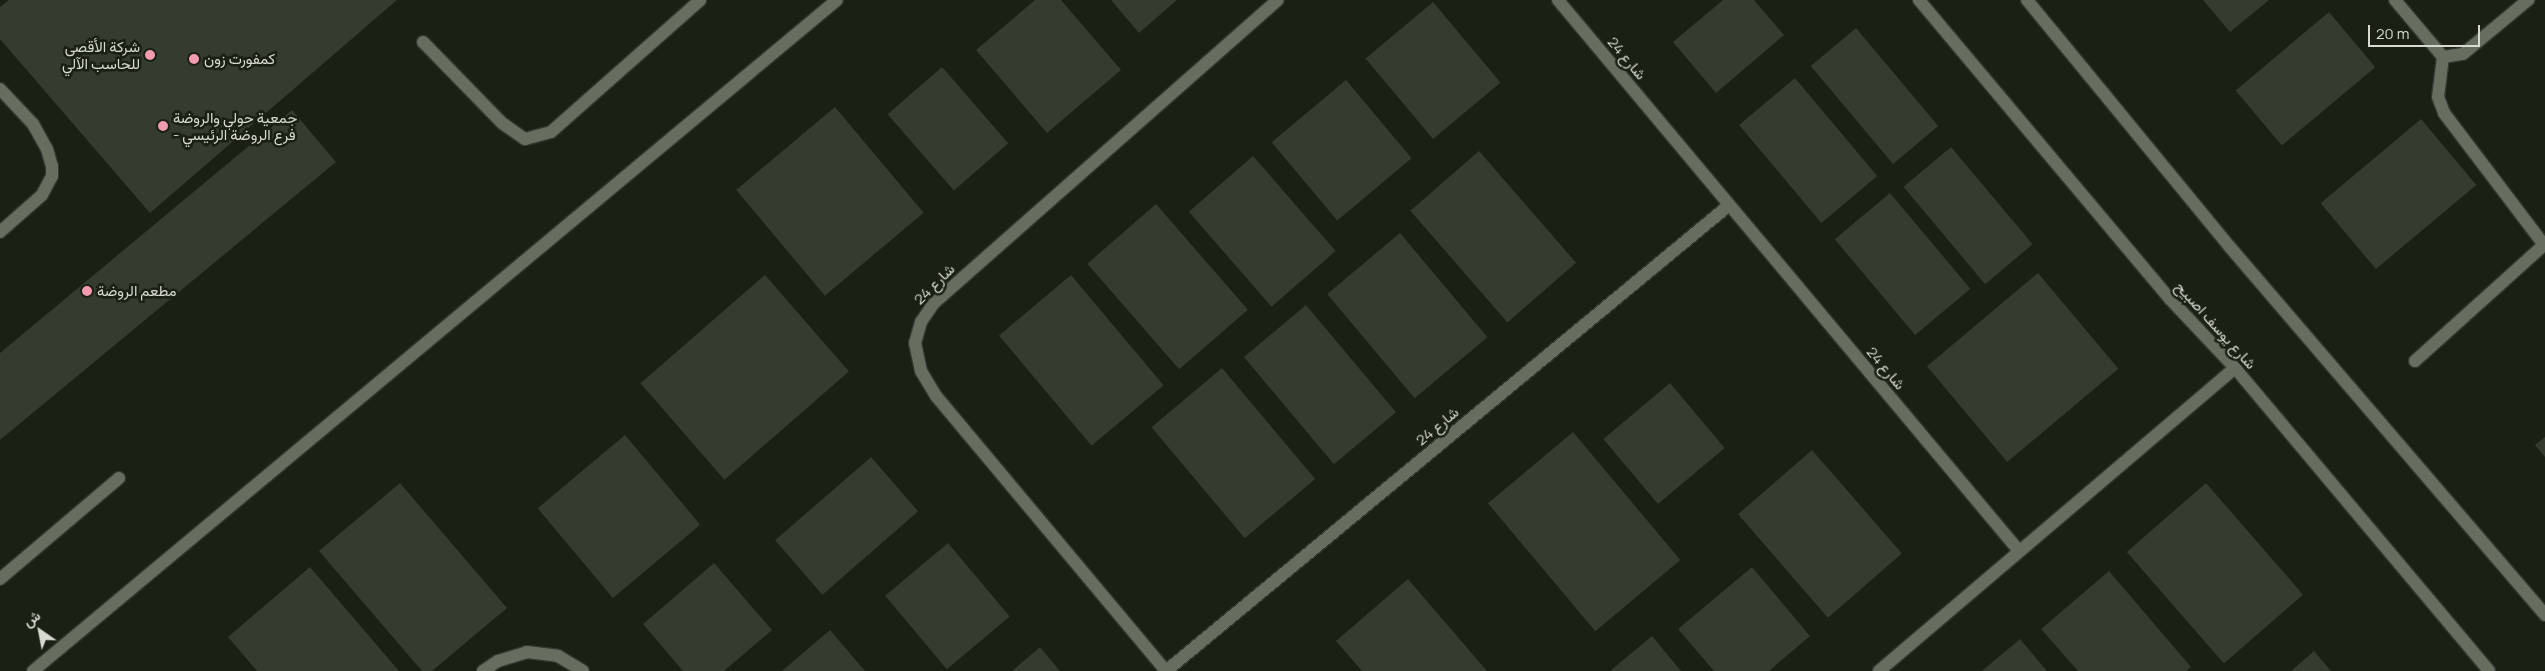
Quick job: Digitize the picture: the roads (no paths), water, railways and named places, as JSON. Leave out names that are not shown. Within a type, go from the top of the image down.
[{"type":"street","points":[[423,42],[502,123],[525,139],[551,132],[700,0]]},
{"type":"street","points":[[33,671],[837,0]]},
{"type":"street","name":"شارع 24","points":[[1278,0],[934,303],[921,322],[915,342],[920,371],[936,396],[1166,671],[1728,206]]},
{"type":"street","name":"شارع 24","points":[[1558,0],[1728,206],[2019,551]]},
{"type":"street","name":"شارع يوسف اصبيح","points":[[1919,0],[2170,299],[2235,368],[2489,671]]},
{"type":"street","points":[[2027,0],[2229,246],[2545,615]]},
{"type":"street","points":[[2395,0],[2443,57],[2438,97],[2444,113],[2545,245],[2415,361]]},
{"type":"street","points":[[2443,57],[2463,54],[2528,0]]},
{"type":"street","points":[[0,89],[33,124],[42,138],[52,166],[52,176],[42,195],[0,232]]},
{"type":"street","points":[[1879,671],[2235,368]]},
{"type":"street","points":[[0,579],[119,478]]},
{"type":"street","points":[[483,671],[498,661],[527,652],[558,656],[583,671]]},
{"type":"place","name":"شركة الأقصى للحاسب الآلي","points":[[150,55]]},
{"type":"place","name":"كمفورت زون","points":[[194,59]]},
{"type":"place","name":"جمعية حولي والروضة - فرع الروضة الرئيسي","points":[[163,126]]},
{"type":"place","name":"مطعم الروضة","points":[[87,291]]}]
